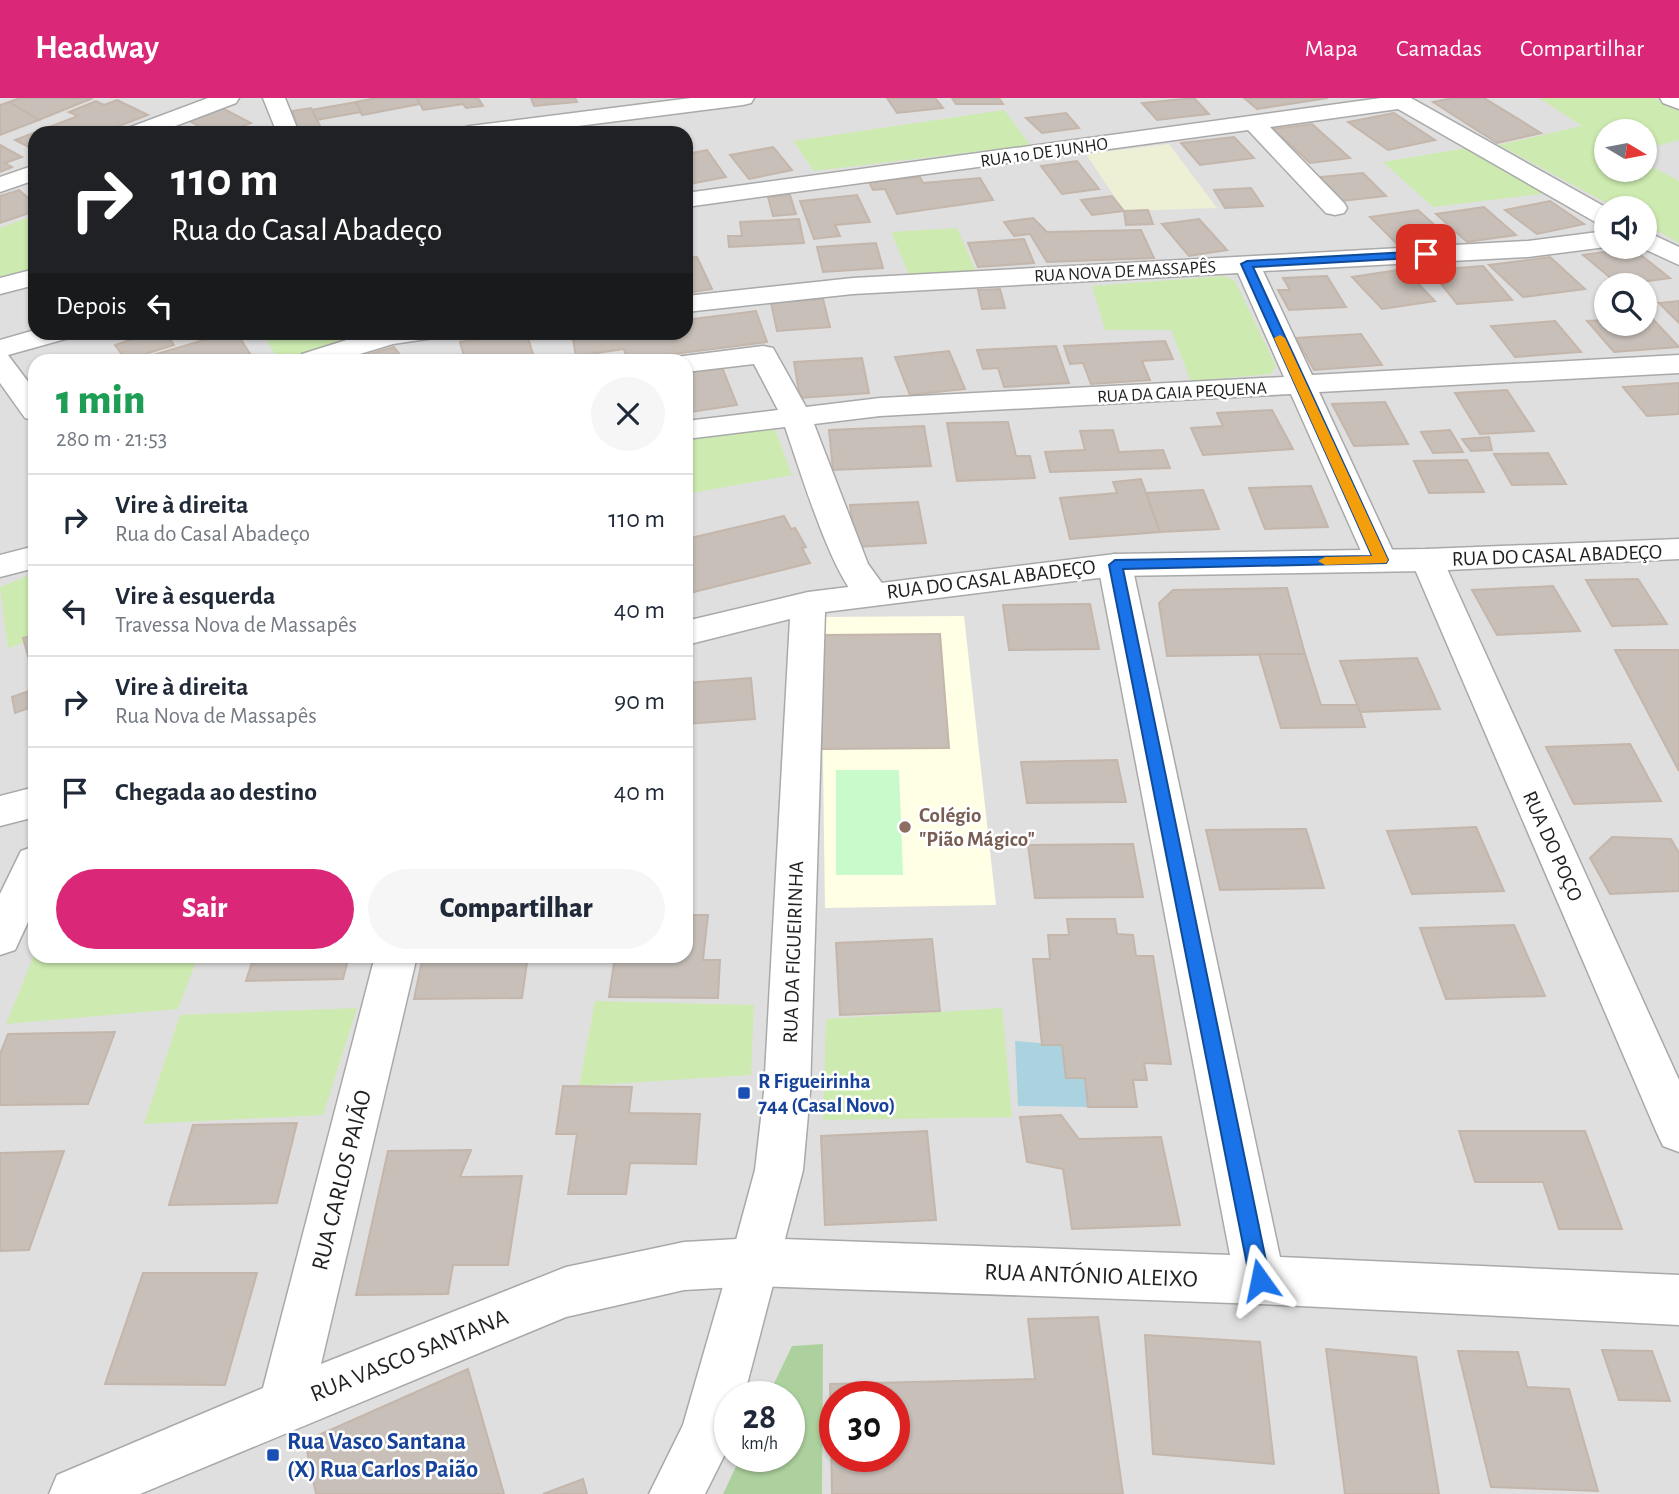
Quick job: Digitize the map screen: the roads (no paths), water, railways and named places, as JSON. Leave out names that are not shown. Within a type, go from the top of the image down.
[{"type":"street","points":[[154,126],[228,98]]},
{"type":"street","points":[[274,98],[285,126]]},
{"type":"street","points":[[525,126],[743,98]]},
{"type":"street","points":[[1671,98],[1679,102]]},
{"type":"street","points":[[1398,100],[1594,211]]},
{"type":"street","name":"RUA 10 DE JUNHO","points":[[693,199],[1255,124],[1398,100]]},
{"type":"street","points":[[1255,124],[1335,208]]},
{"type":"street","points":[[0,185],[28,175]]},
{"type":"street","name":"RUA NOVA DE MASSAPÊS","points":[[693,303],[853,286],[1528,249],[1594,241]]},
{"type":"street","points":[[1657,245],[1679,257]]},
{"type":"street","points":[[1247,264],[1381,560]]},
{"type":"street","points":[[0,286],[28,278]]},
{"type":"street","points":[[0,349],[31,340]]},
{"type":"street","points":[[330,354],[371,340]]},
{"type":"street","points":[[693,362],[762,354],[797,418],[852,566],[872,593]]},
{"type":"street","points":[[0,362],[20,405]]},
{"type":"street","name":"RUA DA GAIA PEQUENA","points":[[693,429],[880,407],[1679,365]]},
{"type":"street","name":"RUA DO CASAL ABADEÇO","points":[[693,631],[808,603],[1115,565],[1427,560],[1679,550]]},
{"type":"street","points":[[0,566],[28,559]]},
{"type":"street","name":"RUA DO POÇO","points":[[1427,560],[1679,1131]]},
{"type":"street","points":[[1115,565],[1260,1280]]},
{"type":"street","name":"RUA DA FIGUEIRINHA","points":[[676,1494],[707,1434],[779,1170],[787,1092],[808,603]]},
{"type":"street","points":[[0,811],[28,804]]},
{"type":"street","points":[[0,938],[28,877]]},
{"type":"street","name":"RUA CARLOS PAIÃO","points":[[285,1405],[394,963]]},
{"type":"street","name":"RUA ANTÓNIO ALEIXO","points":[[755,1262],[1260,1280],[1679,1300]]},
{"type":"street","name":"RUA VASCO SANTANA","points":[[76,1494],[285,1405],[566,1292],[684,1266],[755,1262]]},
{"type":"water","points":[[1015,1041],[1062,1045],[1066,1078],[1085,1078],[1088,1107],[1018,1106]]},
{"type":"place","name":"Colégio \"Pião Mágico\"","points":[[905,827]]},
{"type":"place","name":"R Figueirinha 744 (Casal Novo)","points":[[744,1093]]},
{"type":"place","name":"Rua Vasco Santana (X) Rua Carlos Paião","points":[[273,1455]]}]
